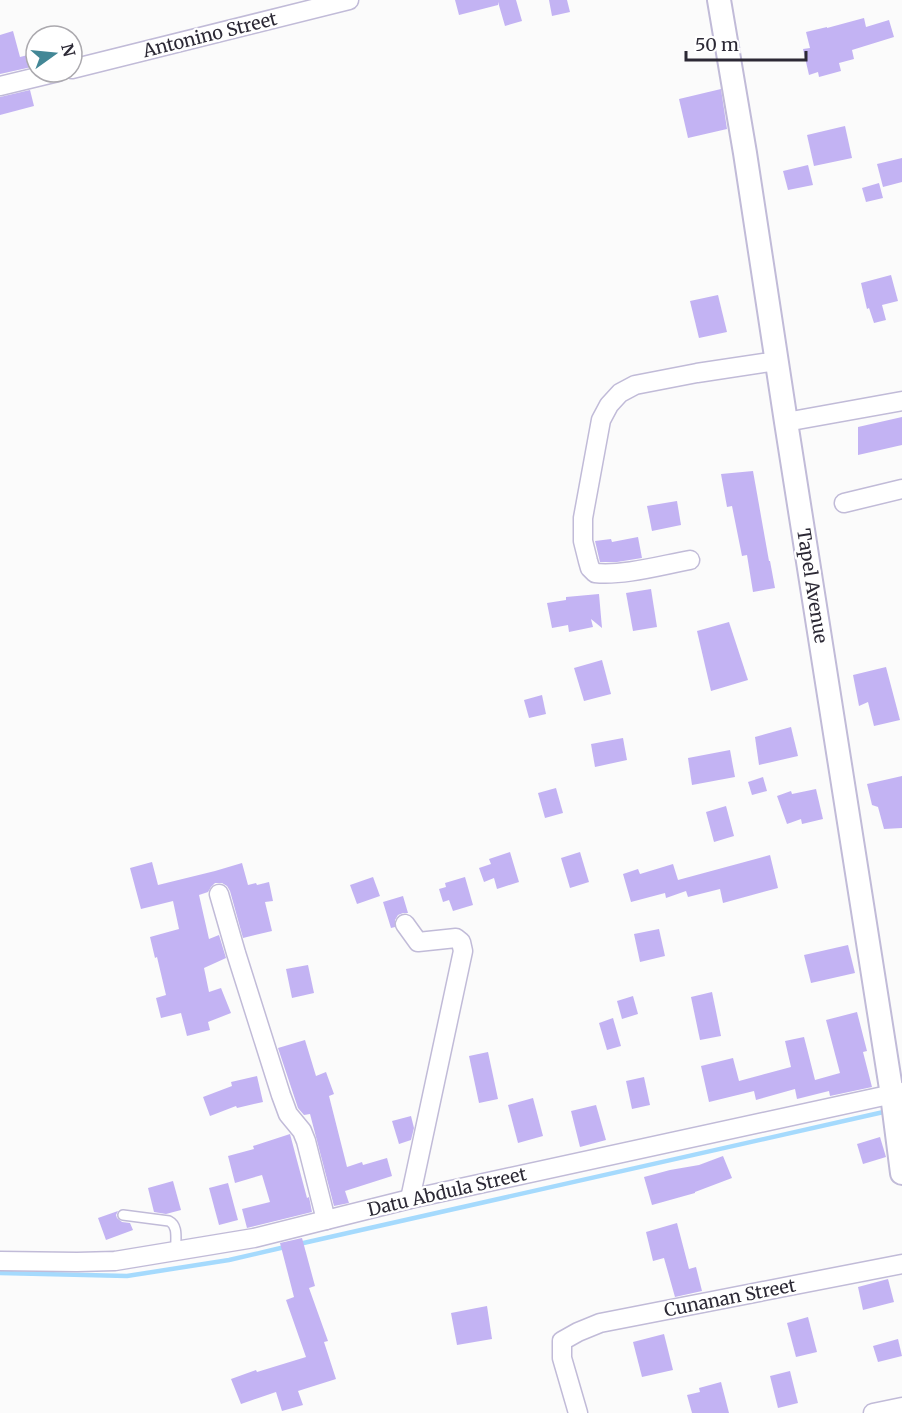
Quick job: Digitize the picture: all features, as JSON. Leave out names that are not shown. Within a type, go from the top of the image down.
[{"type":"street","name":"Antonino Street","points":[[84,66],[349,0]]},
{"type":"street","name":"Tapel Avenue","points":[[719,0],[897,1094],[902,1173]]},
{"type":"street","points":[[0,86],[24,80]]},
{"type":"street","points":[[690,560],[603,574],[595,573],[590,568],[583,541],[583,518],[601,420],[609,405],[620,393],[635,386],[698,373],[777,361]]},
{"type":"street","points":[[786,422],[902,401]]},
{"type":"street","points":[[844,503],[902,489]]},
{"type":"street","points":[[219,894],[281,1095],[288,1114],[302,1131],[306,1141],[326,1220]]},
{"type":"street","points":[[405,924],[418,942],[456,938],[461,942],[463,951],[410,1199]]},
{"type":"street","name":"Datu Abdula Street","points":[[0,1261],[116,1261],[254,1238],[410,1199],[897,1094]]},
{"type":"street","name":"Cunanan Street","points":[[578,1413],[562,1358],[562,1341],[578,1332],[600,1323],[902,1264]]},
{"type":"street","points":[[873,1413],[902,1407]]},
{"type":"lane","points":[[123,1215],[173,1223],[176,1250]]},
{"type":"building","points":[[455,0],[516,0],[522,21],[505,26],[498,2],[498,5],[459,15]]},
{"type":"building","points":[[549,0],[567,0],[570,12],[552,16]]},
{"type":"building","points":[[864,18],[866,27],[889,20],[894,37],[852,50],[854,59],[839,63],[841,71],[819,77],[818,72],[809,75],[803,49],[810,48],[806,32]]},
{"type":"building","points":[[13,31],[20,57],[24,56],[24,69],[0,74],[0,35]]},
{"type":"building","points":[[721,89],[727,129],[688,138],[679,99]]},
{"type":"building","points":[[30,90],[34,106],[0,115],[0,97]]},
{"type":"building","points":[[845,126],[852,158],[814,166],[807,135]]},
{"type":"building","points":[[902,158],[902,182],[883,187],[877,164]]},
{"type":"building","points":[[808,165],[813,185],[788,190],[783,171]]},
{"type":"building","points":[[879,183],[883,198],[866,202],[862,188]]},
{"type":"building","points":[[891,275],[898,301],[882,305],[886,320],[874,323],[869,308],[867,309],[861,283]]},
{"type":"building","points":[[718,295],[727,332],[699,338],[690,301]]},
{"type":"building","points":[[902,417],[902,445],[858,455],[858,427]]},
{"type":"building","points":[[753,471],[775,588],[753,592],[747,555],[742,556],[732,506],[727,507],[721,474]]},
{"type":"building","points":[[677,501],[681,525],[652,531],[647,506]]},
{"type":"building","points":[[638,537],[642,558],[600,562],[595,541],[611,539],[612,542]]},
{"type":"building","points":[[651,589],[657,627],[633,631],[626,593]]},
{"type":"building","points":[[599,594],[602,628],[591,619],[593,627],[569,632],[568,625],[552,628],[547,603],[566,600],[566,597]]},
{"type":"building","points":[[729,622],[748,680],[711,691],[697,631]]},
{"type":"building","points":[[602,660],[611,694],[584,701],[574,668]]},
{"type":"building","points":[[886,667],[900,720],[874,726],[868,702],[859,706],[853,675]]},
{"type":"building","points":[[542,695],[546,714],[529,718],[524,700]]},
{"type":"building","points":[[791,727],[798,756],[759,765],[755,737]]},
{"type":"building","points":[[623,738],[627,760],[595,767],[591,744]]},
{"type":"building","points":[[730,750],[735,777],[692,785],[688,758]]},
{"type":"building","points":[[902,776],[902,828],[884,829],[878,807],[872,805],[867,784]]},
{"type":"building","points":[[763,777],[767,791],[752,795],[748,782]]},
{"type":"building","points":[[556,788],[563,813],[545,818],[538,793]]},
{"type":"building","points":[[816,789],[823,819],[802,824],[801,819],[787,824],[777,796],[791,791],[792,794]]},
{"type":"building","points":[[726,806],[734,836],[714,842],[706,812]]},
{"type":"building","points":[[510,852],[519,882],[497,889],[494,878],[484,882],[479,868],[491,864],[489,859]]},
{"type":"building","points":[[580,852],[589,882],[570,888],[561,858]]},
{"type":"building","points":[[770,855],[778,888],[723,903],[720,889],[688,897],[686,891],[666,898],[665,893],[631,902],[623,874],[638,869],[640,874],[673,864],[678,880]]},
{"type":"building","points":[[152,862],[158,885],[242,863],[248,885],[269,882],[273,901],[265,902],[272,931],[243,938],[227,886],[215,883],[208,892],[199,895],[209,939],[219,935],[226,958],[204,968],[209,992],[221,988],[231,1013],[208,1022],[210,1030],[187,1036],[181,1013],[161,1018],[156,998],[166,995],[150,937],[179,929],[173,901],[141,909],[130,868]]},
{"type":"building","points":[[373,877],[380,896],[357,904],[350,885]]},
{"type":"building","points":[[465,877],[473,905],[453,911],[449,900],[443,902],[439,889],[446,887],[445,883]]},
{"type":"building","points":[[403,896],[408,913],[398,915],[395,927],[391,928],[383,902]]},
{"type":"building","points":[[659,929],[665,956],[640,962],[634,934]]},
{"type":"building","points":[[848,945],[855,973],[811,983],[804,955]]},
{"type":"building","points":[[308,965],[314,993],[292,998],[286,969]]},
{"type":"building","points":[[712,992],[721,1036],[700,1040],[691,997]]},
{"type":"building","points":[[633,996],[638,1014],[622,1019],[617,1001]]},
{"type":"building","points":[[857,1012],[867,1051],[863,1052],[872,1087],[830,1096],[829,1091],[797,1099],[795,1089],[756,1100],[754,1091],[709,1102],[701,1066],[733,1058],[739,1081],[791,1067],[785,1041],[804,1037],[815,1080],[840,1073],[826,1020]]},
{"type":"building","points":[[613,1018],[621,1046],[607,1050],[599,1023]]},
{"type":"building","points":[[305,1040],[316,1076],[326,1072],[334,1094],[329,1096],[347,1167],[387,1158],[392,1176],[345,1191],[349,1203],[334,1206],[310,1114],[304,1115],[298,1108],[278,1048]]},
{"type":"building","points":[[488,1052],[498,1099],[479,1103],[469,1056]]},
{"type":"building","points":[[257,1076],[263,1102],[237,1108],[236,1106],[210,1116],[203,1097],[232,1086],[231,1082]]},
{"type":"building","points":[[644,1077],[650,1105],[632,1109],[626,1081]]},
{"type":"building","points":[[533,1098],[543,1136],[518,1143],[508,1105]]},
{"type":"building","points":[[596,1105],[606,1140],[580,1147],[571,1111]]},
{"type":"building","points":[[411,1116],[414,1128],[411,1140],[399,1144],[392,1121]]},
{"type":"building","points":[[290,1134],[312,1212],[247,1228],[242,1209],[270,1202],[262,1175],[235,1183],[228,1156],[254,1149],[253,1146]]},
{"type":"building","points":[[880,1137],[886,1157],[863,1164],[857,1144]]},
{"type":"building","points":[[723,1156],[732,1178],[695,1193],[652,1205],[644,1177],[699,1165]]},
{"type":"building","points":[[173,1181],[181,1210],[166,1214],[154,1212],[148,1188]]},
{"type":"building","points":[[228,1183],[238,1220],[219,1225],[209,1188]]},
{"type":"building","points":[[118,1211],[117,1218],[122,1222],[130,1223],[133,1230],[106,1240],[98,1218]]},
{"type":"building","points":[[677,1223],[689,1269],[696,1267],[702,1291],[675,1297],[664,1258],[653,1261],[646,1232]]},
{"type":"building","points":[[302,1238],[315,1286],[309,1288],[328,1341],[324,1342],[336,1379],[298,1391],[303,1405],[282,1411],[276,1392],[241,1404],[231,1379],[306,1357],[286,1300],[294,1297],[280,1243]]},
{"type":"building","points":[[888,1279],[894,1302],[863,1310],[858,1287]]},
{"type":"building","points":[[487,1306],[492,1339],[457,1345],[451,1313]]},
{"type":"building","points":[[808,1317],[817,1352],[796,1357],[787,1323]]},
{"type":"building","points":[[664,1334],[673,1370],[642,1377],[633,1342]]},
{"type":"building","points":[[898,1339],[902,1356],[878,1362],[873,1346]]},
{"type":"building","points":[[790,1371],[798,1403],[778,1408],[770,1376]]},
{"type":"building","points":[[721,1382],[729,1413],[692,1413],[687,1395],[700,1392],[699,1388]]},
{"type":"waterway","points":[[299,1244],[888,1111]]},
{"type":"waterway","points":[[0,1273],[127,1276],[229,1260],[285,1247]]}]
